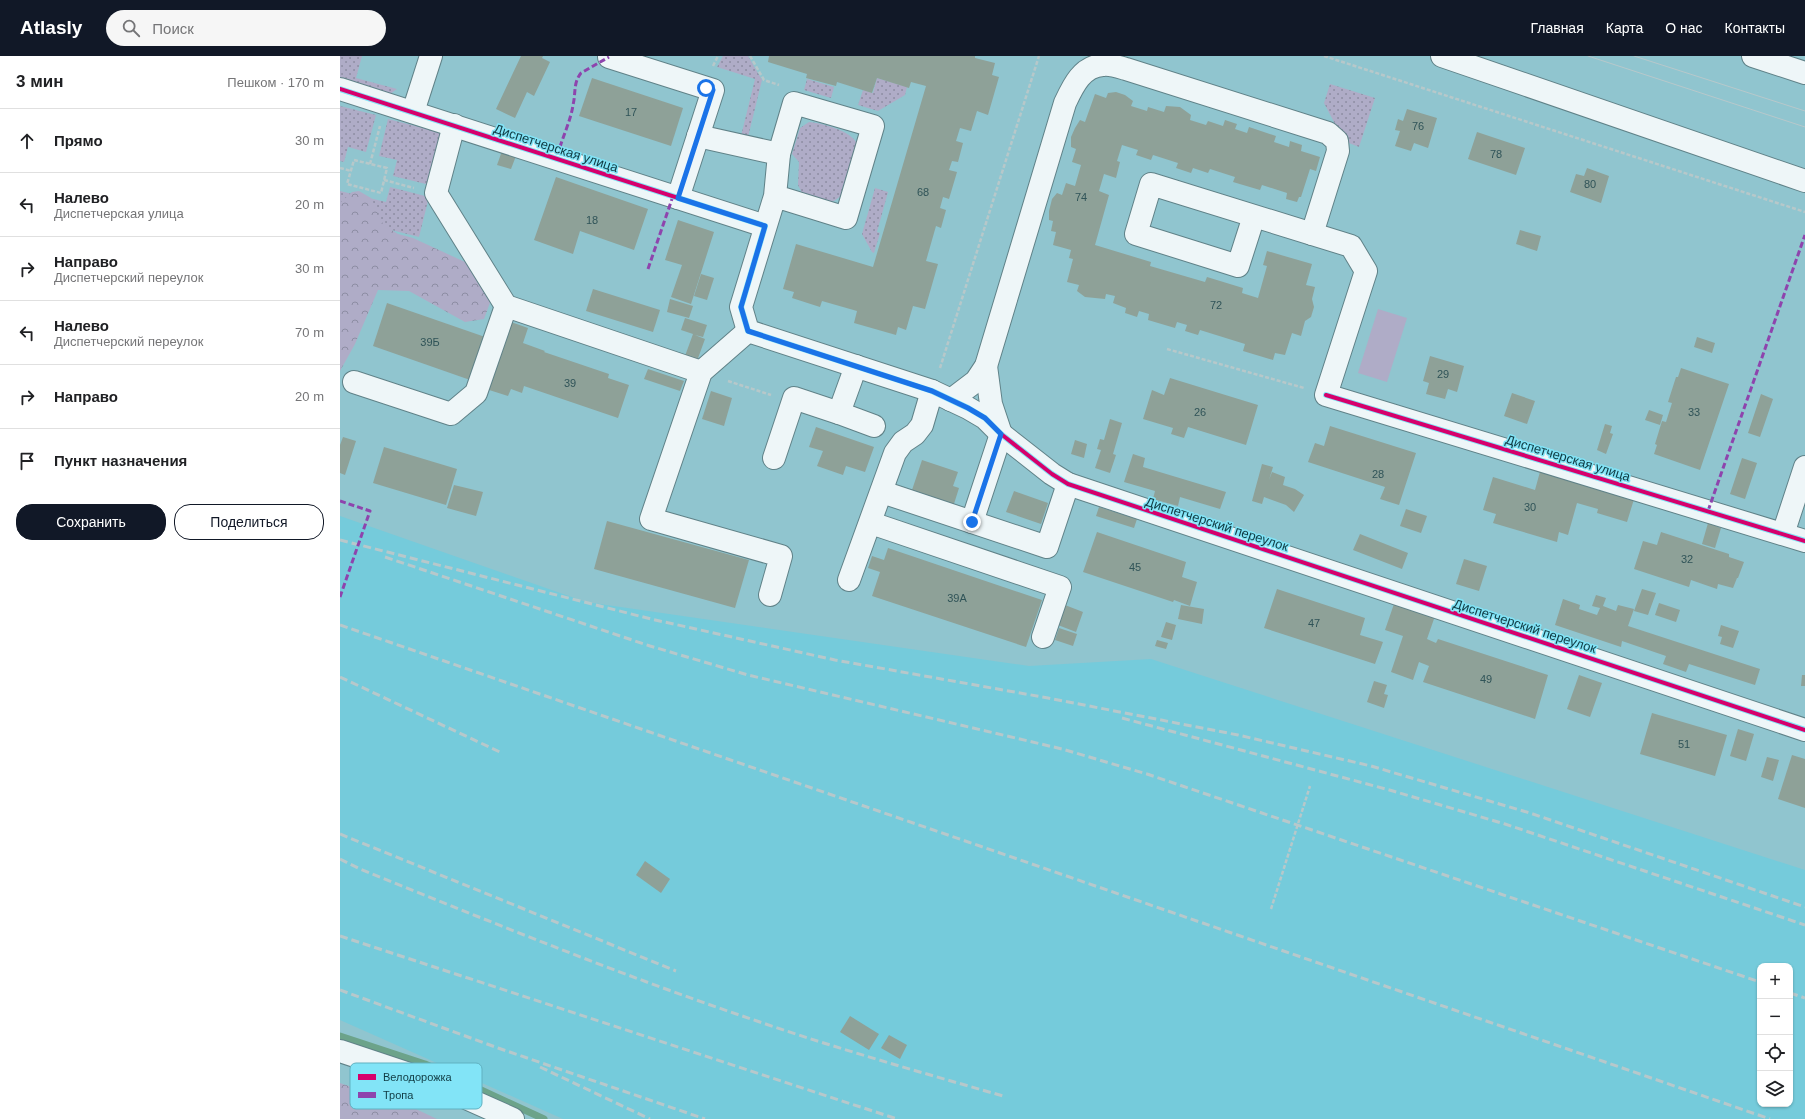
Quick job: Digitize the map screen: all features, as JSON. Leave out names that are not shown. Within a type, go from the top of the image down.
[{"type":"street","points":[[413,112],[431,56]]},
{"type":"street","points":[[1442,56],[1805,181]]},
{"type":"street","points":[[1753,56],[1805,73]]},
{"type":"street","points":[[609,57],[713,90],[678,198]]},
{"type":"street","points":[[849,580],[895,453],[903,442],[915,434],[942,395],[976,381],[986,366],[1065,103],[1074,84],[1086,70],[1103,65],[1126,69],[1328,133],[1336,141],[1338,151],[1312,234]]},
{"type":"street","name":"Диспетчерская улица","points":[[340,89],[765,226]]},
{"type":"street","points":[[770,595],[781,556],[651,519],[701,372],[748,331],[741,307],[775,196],[779,154],[794,103],[873,126],[846,218],[775,196]]},
{"type":"street","points":[[454,125],[436,194],[506,306],[701,372]]},
{"type":"street","points":[[698,136],[779,154]]},
{"type":"street","points":[[1254,216],[1238,266],[1136,234],[1152,184],[1351,246],[1366,271],[1326,394]]},
{"type":"street","points":[[354,382],[451,414],[476,393],[506,306]]},
{"type":"street","name":"Диспетчерский переулок","points":[[748,331],[942,395],[985,418],[1001,434],[1052,474],[1068,484],[1805,730]]},
{"type":"street","points":[[839,413],[856,366]]},
{"type":"street","points":[[972,522],[1001,434],[991,404],[986,366]]},
{"type":"street","name":"Диспетчерская улица","points":[[1326,394],[1805,541]]},
{"type":"street","points":[[774,458],[794,398],[874,426]]},
{"type":"street","points":[[1783,534],[1805,468]]},
{"type":"street","points":[[882,492],[1047,547],[1068,484]]},
{"type":"street","points":[[870,523],[1060,587],[1043,636]]},
{"type":"street","points":[[340,1052],[374,1063]]},
{"type":"street","points":[[482,1105],[513,1119]]},
{"type":"path","points":[[750,56],[764,80]]},
{"type":"path","points":[[942,395],[1039,56]]},
{"type":"path","points":[[1324,56],[1805,212]]},
{"type":"path","points":[[370,164],[386,103]]},
{"type":"path","points":[[354,160],[370,164],[387,168],[381,193],[348,184],[354,160]]},
{"type":"path","points":[[340,168],[351,171]]},
{"type":"path","points":[[384,180],[436,194]]},
{"type":"path","points":[[1168,349],[1326,394]]},
{"type":"path","points":[[701,372],[793,402]]},
{"type":"path","points":[[1271,909],[1310,786]]},
{"type":"shaded area","points":[[340,516],[586,602],[1029,666],[1151,659],[1805,870],[1805,1119],[563,1119],[482,1083],[482,1063],[437,1063],[340,1020]]},
{"type":"green space","points":[[340,56],[362,56],[356,78],[397,89],[390,94],[340,82]]},
{"type":"green space","points":[[723,56],[748,56],[762,80],[747,141],[740,140],[755,79],[717,67]]},
{"type":"green space","points":[[877,78],[907,87],[905,95],[878,111],[858,105],[863,90],[873,93]]},
{"type":"green space","points":[[807,79],[834,87],[831,98],[804,90]]},
{"type":"green space","points":[[1330,84],[1375,98],[1359,147],[1344,141],[1324,103]]},
{"type":"green space","points":[[340,106],[376,115],[366,152],[348,147],[344,162],[340,161]]},
{"type":"green space","points":[[388,119],[443,133],[430,185],[393,176],[397,160],[379,156]]},
{"type":"green space","points":[[809,122],[836,128],[849,135],[857,144],[849,180],[840,196],[834,201],[826,202],[817,200],[802,193],[798,185],[799,162],[792,154],[800,128]]},
{"type":"green space","points":[[390,187],[429,197],[419,237],[340,217],[340,191],[386,202]]},
{"type":"green space","points":[[875,188],[888,192],[877,232],[880,233],[874,253],[862,234]]},
{"type":"green space","points":[[359,191],[371,198],[383,224],[398,234],[413,238],[478,268],[491,300],[484,319],[465,322],[409,291],[378,290],[355,344],[340,371],[340,203],[352,192]]},
{"type":"green space","points":[[1378,309],[1407,318],[1387,382],[1358,373]]},
{"type":"green space","points":[[340,1083],[350,1086],[350,1109],[416,1109],[437,1119],[340,1119]]},
{"type":"building","points":[[521,56],[543,56],[542,58],[550,62],[534,96],[527,92],[515,118],[496,109]]},
{"type":"building","points":[[769,56],[975,56],[975,58],[995,63],[992,75],[999,77],[988,115],[977,111],[971,131],[960,128],[956,141],[963,143],[958,162],[952,161],[949,170],[957,172],[949,199],[943,197],[940,208],[946,210],[941,228],[936,226],[926,261],[938,264],[925,309],[913,306],[906,330],[898,327],[896,335],[854,323],[857,311],[822,301],[820,307],[792,298],[794,292],[783,289],[796,244],[873,267],[926,86],[911,82],[909,88],[877,78],[872,93],[837,82],[836,86],[806,78],[807,74],[768,62]]},
{"type":"building","points":[[592,78],[683,108],[671,146],[579,116]]},
{"type":"building","points":[[1116,92],[1125,95],[1133,101],[1131,106],[1147,111],[1148,107],[1164,112],[1166,106],[1180,107],[1191,115],[1190,120],[1206,125],[1208,121],[1223,126],[1225,120],[1237,124],[1235,129],[1247,133],[1249,127],[1276,136],[1274,142],[1289,147],[1290,141],[1302,145],[1301,151],[1320,157],[1316,171],[1310,169],[1301,197],[1299,197],[1297,202],[1286,199],[1287,193],[1262,185],[1260,190],[1233,182],[1235,177],[1210,169],[1208,173],[1193,168],[1191,173],[1176,168],[1178,163],[1153,155],[1151,160],[1136,155],[1138,150],[1122,145],[1117,161],[1120,162],[1116,178],[1104,174],[1099,191],[1109,195],[1095,245],[1151,262],[1150,266],[1205,282],[1207,277],[1243,288],[1242,293],[1258,298],[1267,266],[1263,265],[1267,251],[1312,264],[1306,285],[1315,287],[1312,299],[1314,307],[1311,317],[1305,321],[1301,336],[1292,333],[1285,355],[1275,353],[1273,360],[1243,351],[1245,344],[1200,330],[1198,335],[1185,331],[1187,325],[1177,322],[1175,328],[1148,320],[1149,314],[1139,311],[1137,317],[1125,313],[1126,308],[1113,303],[1115,296],[1106,294],[1105,299],[1085,297],[1077,291],[1079,285],[1067,282],[1073,259],[1069,258],[1071,250],[1053,245],[1056,232],[1051,231],[1053,221],[1049,220],[1049,211],[1052,199],[1057,193],[1062,195],[1066,183],[1075,186],[1081,165],[1072,162],[1076,149],[1071,147],[1071,137],[1080,120],[1085,122],[1095,94],[1106,98],[1108,93]]},
{"type":"building","points":[[1407,109],[1437,118],[1428,148],[1414,143],[1411,151],[1395,146],[1400,131],[1395,130],[1398,119],[1403,121]]},
{"type":"building","points":[[1477,132],[1525,148],[1516,175],[1468,159]]},
{"type":"building","points":[[502,151],[516,156],[511,169],[497,165]]},
{"type":"building","points":[[1587,168],[1609,176],[1601,203],[1570,192],[1576,174],[1584,176]]},
{"type":"building","points":[[556,177],[648,209],[634,250],[580,231],[573,254],[534,240]]},
{"type":"building","points":[[678,220],[714,232],[691,304],[671,297],[682,265],[665,260]]},
{"type":"building","points":[[1520,230],[1541,236],[1537,251],[1516,244]]},
{"type":"building","points":[[701,274],[714,278],[707,300],[694,296]]},
{"type":"building","points":[[593,289],[660,310],[653,332],[586,311]]},
{"type":"building","points":[[670,299],[693,306],[689,318],[667,312]]},
{"type":"building","points":[[387,303],[488,338],[473,381],[373,346]]},
{"type":"building","points":[[685,318],[707,325],[703,337],[695,335],[705,339],[697,361],[685,356],[693,334],[681,330]]},
{"type":"building","points":[[511,322],[528,328],[523,343],[545,351],[544,352],[609,374],[608,378],[629,385],[618,418],[524,386],[522,393],[511,389],[508,396],[486,389]]},
{"type":"building","points":[[1697,337],[1715,343],[1712,353],[1694,347]]},
{"type":"building","points":[[1430,356],[1464,366],[1457,392],[1448,389],[1445,399],[1426,394],[1429,383],[1423,381]]},
{"type":"building","points":[[1681,368],[1729,384],[1700,470],[1654,454],[1657,445],[1655,444],[1662,421],[1666,422],[1672,403],[1668,402],[1676,377],[1678,377]]},
{"type":"building","points":[[648,369],[684,381],[680,391],[644,379]]},
{"type":"building","points":[[1170,378],[1258,405],[1246,445],[1188,427],[1184,438],[1171,434],[1173,428],[1143,419],[1152,390],[1164,395]]},
{"type":"building","points":[[711,391],[732,398],[724,426],[702,419]]},
{"type":"building","points":[[1512,393],[1535,401],[1527,424],[1504,416]]},
{"type":"building","points":[[1761,394],[1773,399],[1760,437],[1748,433]]},
{"type":"building","points":[[1649,410],[1663,415],[1660,425],[1645,420]]},
{"type":"building","points":[[1110,419],[1122,423],[1113,454],[1116,455],[1110,473],[1095,468],[1101,450],[1097,449],[1100,439],[1104,440]]},
{"type":"building","points":[[1605,424],[1612,426],[1610,433],[1613,434],[1606,454],[1597,450]]},
{"type":"building","points":[[1330,426],[1416,453],[1399,505],[1380,499],[1385,487],[1308,462],[1315,443],[1324,446]]},
{"type":"building","points":[[816,427],[874,447],[865,472],[846,466],[843,475],[817,466],[823,451],[809,447]]},
{"type":"building","points":[[343,437],[356,441],[345,475],[340,473],[340,445]]},
{"type":"building","points":[[1075,440],[1087,444],[1084,458],[1071,454]]},
{"type":"building","points":[[384,447],[457,469],[446,505],[373,483]]},
{"type":"building","points":[[1133,454],[1145,458],[1143,467],[1226,492],[1220,509],[1180,497],[1178,506],[1153,499],[1155,491],[1124,482]]},
{"type":"building","points":[[1742,458],[1757,463],[1745,499],[1730,494]]},
{"type":"building","points":[[922,460],[958,472],[953,486],[959,488],[953,507],[911,493]]},
{"type":"building","points":[[1262,464],[1273,467],[1269,480],[1272,472],[1285,477],[1283,485],[1295,489],[1304,495],[1294,512],[1286,505],[1264,497],[1262,504],[1252,501]]},
{"type":"building","points":[[1541,468],[1635,496],[1627,522],[1597,513],[1598,509],[1577,503],[1568,535],[1559,532],[1557,542],[1493,523],[1496,514],[1483,510],[1493,477],[1535,490]]},
{"type":"building","points":[[454,485],[483,492],[476,516],[447,508]]},
{"type":"building","points":[[1014,491],[1048,503],[1041,524],[1006,512]]},
{"type":"building","points":[[1099,507],[1137,519],[1134,528],[1096,516]]},
{"type":"building","points":[[1406,509],[1427,516],[1421,533],[1400,526]]},
{"type":"building","points":[[607,521],[749,560],[735,608],[594,569]]},
{"type":"building","points":[[1708,523],[1721,528],[1715,548],[1702,544]]},
{"type":"building","points":[[1097,532],[1186,562],[1182,577],[1197,582],[1190,606],[1174,600],[1173,602],[1083,572]]},
{"type":"building","points":[[1661,532],[1729,554],[1729,557],[1744,562],[1733,588],[1718,584],[1717,589],[1691,580],[1689,587],[1634,569],[1643,541],[1657,545]]},
{"type":"building","points":[[1360,534],[1408,553],[1402,569],[1353,550]]},
{"type":"building","points":[[888,548],[1042,600],[1026,647],[872,596],[880,572],[868,568],[872,556],[884,560]]},
{"type":"building","points":[[1464,559],[1487,566],[1479,591],[1456,584]]},
{"type":"building","points":[[1277,589],[1365,618],[1360,635],[1383,642],[1375,664],[1264,628]]},
{"type":"building","points":[[1642,589],[1656,593],[1648,615],[1634,611]]},
{"type":"building","points":[[1596,595],[1606,598],[1603,606],[1616,611],[1618,605],[1634,609],[1628,626],[1760,669],[1755,685],[1689,664],[1686,672],[1663,664],[1666,656],[1622,641],[1621,647],[1555,625],[1563,599],[1580,605],[1579,609],[1597,615],[1600,608],[1592,606]]},
{"type":"building","points":[[1395,601],[1435,616],[1427,639],[1436,643],[1438,639],[1548,675],[1535,719],[1423,682],[1429,666],[1419,662],[1413,680],[1391,672],[1403,636],[1385,630]]},
{"type":"building","points":[[1659,603],[1680,610],[1676,622],[1655,615]]},
{"type":"building","points":[[1065,605],[1083,612],[1076,632],[1058,625]]},
{"type":"building","points":[[1181,605],[1204,609],[1202,624],[1178,619]]},
{"type":"building","points":[[1166,622],[1176,625],[1172,640],[1161,637]]},
{"type":"building","points":[[1721,625],[1739,631],[1733,648],[1720,644],[1722,637],[1718,636]]},
{"type":"building","points":[[1059,628],[1077,634],[1073,646],[1055,640]]},
{"type":"building","points":[[1157,640],[1168,643],[1166,649],[1155,646]]},
{"type":"building","points":[[1579,675],[1602,683],[1590,717],[1567,709]]},
{"type":"building","points":[[1802,675],[1805,675],[1805,686],[1801,686]]},
{"type":"building","points":[[1374,681],[1387,685],[1384,694],[1388,695],[1384,708],[1367,702]]},
{"type":"building","points":[[1652,713],[1727,735],[1715,776],[1640,754]]},
{"type":"building","points":[[1738,729],[1754,734],[1746,761],[1730,756]]},
{"type":"building","points":[[1792,755],[1805,759],[1805,808],[1778,799]]},
{"type":"building","points":[[1767,757],[1779,760],[1773,781],[1761,777]]},
{"type":"building","points":[[645,861],[670,879],[661,893],[636,875]]},
{"type":"building","points":[[850,1016],[879,1034],[869,1050],[840,1032]]},
{"type":"building","points":[[889,1035],[907,1045],[900,1059],[881,1048]]},
{"type":"waterway","points":[[340,1036],[422,1063]]},
{"type":"waterway","points":[[482,1090],[544,1119]]},
{"type":"tram line","points":[[1588,56],[1805,127]]},
{"type":"tram line","points":[[1634,56],[1805,111]]},
{"type":"railway","points":[[340,540],[651,619],[835,660],[1048,698],[1238,735],[1371,766],[1530,813],[1805,907]]},
{"type":"railway","points":[[385,557],[650,646],[748,675],[1062,749],[1147,774],[1757,981]]},
{"type":"railway","points":[[340,625],[1770,1119]]},
{"type":"railway","points":[[340,677],[502,753]]},
{"type":"railway","points":[[1122,718],[1393,791],[1505,824],[1805,925]]},
{"type":"railway","points":[[340,834],[676,971]]},
{"type":"railway","points":[[340,859],[360,869],[508,929],[707,1004],[849,1051],[1003,1096]]},
{"type":"railway","points":[[340,936],[897,1119]]},
{"type":"railway","points":[[340,990],[498,1048],[705,1119]]},
{"type":"railway","points":[[1793,994],[1805,998]]},
{"type":"railway","points":[[540,1067],[650,1119]]},
{"type":"marked path","points":[[560,147],[571,116],[578,77],[581,73],[609,57]]},
{"type":"marked path","points":[[648,269],[673,196]]},
{"type":"marked path","points":[[1708,511],[1805,235]]},
{"type":"marked path","points":[[340,501],[370,511],[340,597]]},
{"type":"cycle path","points":[[340,89],[765,226],[741,307],[748,331],[932,391],[968,408],[985,418],[1001,434],[1052,474],[1068,484],[1805,730]]},
{"type":"cycle path","points":[[1326,395],[1805,541]]},
{"type":"route","points":[[706,88],[713,90],[678,198],[765,226],[741,307],[748,331],[932,391],[985,418],[1001,434],[972,522]]}]
